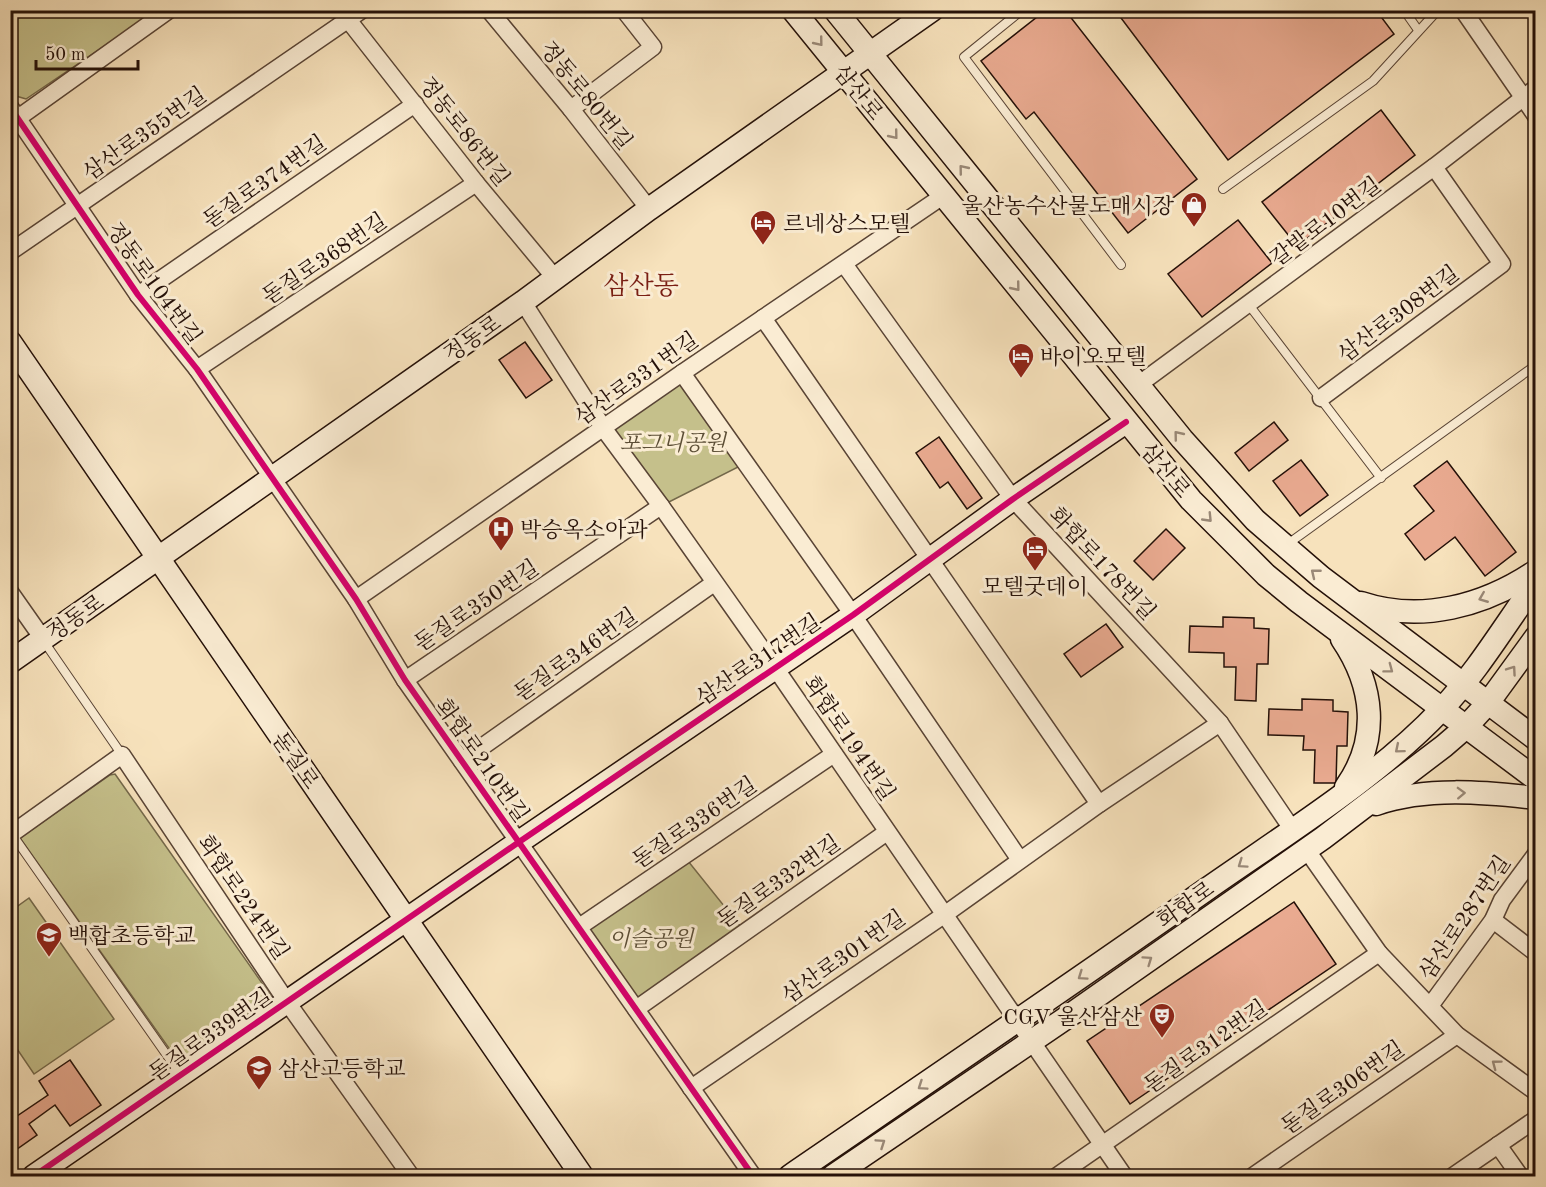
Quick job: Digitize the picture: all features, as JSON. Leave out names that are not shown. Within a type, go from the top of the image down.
[{"type":"main road","name":"삼산로","points":[[793,10],[1126,422],[1191,500],[1231,542],[1266,575],[1331,626],[1536,779]]},
{"type":"main road","name":"삼산로","points":[[835,10],[1138,386],[1217,480],[1255,520],[1284,547],[1345,596],[1536,739]]},
{"type":"main road","name":"정동로","points":[[10,662],[523,302],[649,209],[932,10]]},
{"type":"main road","name":"돋질로","points":[[10,342],[582,1176]]},
{"type":"main road","name":"삼산로317번길","points":[[406,921],[776,669],[1013,499],[1126,422]]},
{"type":"main road","points":[[1345,596],[1379,609],[1420,613],[1436,612],[1469,604],[1536,571]]},
{"type":"main road","name":"화합로","points":[[790,1176],[1017,1021],[1364,778],[1442,709],[1463,684],[1536,582]]},
{"type":"main road","points":[[1331,626],[1356,662],[1366,690],[1369,711],[1368,732],[1362,759],[1336,798]]},
{"type":"main road","name":"화합로","points":[[833,1176],[1031,1041],[1363,808],[1466,727],[1488,703],[1536,636]]},
{"type":"main road","points":[[1363,808],[1406,796],[1470,792],[1536,798]]},
{"type":"main road","name":"돋질로339번길","points":[[34,1176],[406,921]]},
{"type":"street","points":[[14,113],[169,10]]},
{"type":"street","name":"정동로80번길","points":[[489,10],[571,109],[649,209]]},
{"type":"street","points":[[571,109],[653,47],[624,10]]},
{"type":"street","points":[[1463,10],[1529,93],[1536,116]]},
{"type":"street","name":"정동로86번길","points":[[351,14],[415,104],[476,183],[555,278]]},
{"type":"street","name":"삼산로355번길","points":[[10,252],[351,14]]},
{"type":"street","name":"갈밭로10번길","points":[[1138,386],[1434,167],[1529,93]]},
{"type":"street","name":"돋질로374번길","points":[[138,295],[415,104]]},
{"type":"street","name":"정동로104번길","points":[[14,113],[138,295],[197,369],[273,478]]},
{"type":"street","name":"삼산로308번길","points":[[1321,398],[1502,264],[1434,167]]},
{"type":"street","name":"돋질로368번길","points":[[197,369],[476,183]]},
{"type":"street","name":"삼산로331번길","points":[[356,599],[604,429],[682,372],[943,196]]},
{"type":"street","name":"화합로178번길","points":[[844,264],[1013,499],[1220,723],[1292,829]]},
{"type":"street","name":"화합로194번길","points":[[523,302],[604,429],[662,506],[776,669],[1124,1176]]},
{"type":"street","points":[[763,318],[1099,804]]},
{"type":"street","name":"삼산로317번길","points":[[682,372],[853,615]]},
{"type":"street","name":"화합로210번길","points":[[273,478],[356,599],[405,680],[753,1176]]},
{"type":"street","name":"돋질로350번길","points":[[405,680],[662,506]]},
{"type":"street","name":"돋질로346번길","points":[[462,761],[714,583]]},
{"type":"street","points":[[10,592],[43,639]]},
{"type":"street","points":[[853,615],[1020,860]]},
{"type":"street","name":"삼산로301번길","points":[[691,1088],[944,915],[1099,804],[1220,723]]},
{"type":"street","name":"돋질로336번길","points":[[579,927],[834,754]]},
{"type":"street","points":[[11,834],[122,756]]},
{"type":"street","name":"화합로224번길","points":[[122,756],[287,1002],[411,1176]]},
{"type":"street","name":"돋질로332번길","points":[[636,1009],[888,832]]},
{"type":"street","points":[[1306,849],[1379,953],[1458,1035],[1536,1092]]},
{"type":"street","name":"삼산로287번길","points":[[1430,1006],[1493,920],[1502,900],[1536,854]]},
{"type":"street","points":[[1493,920],[1536,953]]},
{"type":"street","name":"돋질로312번길","points":[[1057,1176],[1379,953]]},
{"type":"street","name":"돋질로306번길","points":[[1253,1176],[1458,1035]]},
{"type":"street","points":[[1453,1176],[1536,1119]]},
{"type":"street","points":[[1498,1145],[1520,1176]]},
{"type":"lane","points":[[1022,10],[964,57],[1121,266]]},
{"type":"lane","points":[[1404,10],[1418,30]]},
{"type":"lane","points":[[1223,189],[1373,81],[1438,10]]},
{"type":"lane","points":[[1249,305],[1381,478]]},
{"type":"lane","points":[[1284,547],[1536,365]]},
{"type":"lane","name":"화합로224번길","points":[[43,639],[122,756]]},
{"type":"lane","points":[[11,834],[181,1075]]},
{"type":"green space","points":[[10,11],[156,11],[26,99],[16,96],[11,89]]},
{"type":"green space","name":"포그니공원","points":[[682,373],[746,463],[661,506],[604,429]]},
{"type":"green space","points":[[115,774],[276,1003],[183,1068],[20,838],[110,775]]},
{"type":"green space","name":"이슬공원","points":[[684,856],[745,932],[636,1009],[579,927]]},
{"type":"green space","points":[[29,898],[114,1019],[34,1074],[11,1040],[11,911]]},
{"type":"building","points":[[1046,10],[1065,10],[1197,179],[1128,233],[1034,112],[1026,119],[981,61]]},
{"type":"building","points":[[1115,10],[1376,10],[1394,34],[1228,160]]},
{"type":"building","points":[[1381,110],[1415,155],[1297,246],[1262,202]]},
{"type":"building","points":[[1238,220],[1272,263],[1202,317],[1168,274]]},
{"type":"building","points":[[525,342],[552,380],[526,398],[499,360]]},
{"type":"building","points":[[1274,422],[1288,440],[1249,471],[1235,453]]},
{"type":"building","points":[[939,437],[982,498],[967,509],[948,482],[940,488],[916,453]]},
{"type":"building","points":[[1301,460],[1328,495],[1300,516],[1273,481]]},
{"type":"building","points":[[1447,461],[1516,552],[1485,576],[1455,537],[1425,560],[1405,534],[1434,511],[1414,486]]},
{"type":"building","points":[[1166,529],[1185,548],[1153,580],[1134,561]]},
{"type":"building","points":[[1223,617],[1254,618],[1254,628],[1269,629],[1268,664],[1257,664],[1256,701],[1235,700],[1236,667],[1224,667],[1224,653],[1189,652],[1190,626],[1223,627]]},
{"type":"building","points":[[1106,624],[1123,647],[1081,677],[1064,654]]},
{"type":"building","points":[[1302,699],[1333,700],[1333,711],[1348,712],[1347,746],[1337,746],[1336,783],[1314,783],[1315,750],[1303,750],[1304,736],[1268,735],[1269,709],[1302,710]]},
{"type":"building","points":[[1294,902],[1336,964],[1130,1104],[1087,1041]]},
{"type":"building","points":[[70,1060],[101,1105],[70,1126],[55,1105],[29,1124],[37,1135],[10,1154],[10,1114],[14,1118],[48,1095],[39,1081]]},
{"type":"cycle path","points":[[10,107],[138,295],[197,369],[356,599],[405,680],[753,1176]]},
{"type":"cycle path","points":[[34,1176],[853,615],[1013,499],[1126,422]]},
{"type":"place","name":"울산농수산물도매시장","points":[[1194,228]]},
{"type":"place","name":"르네상스모텔","points":[[763,246]]},
{"type":"place","name":"바이오모텔","points":[[1021,379]]},
{"type":"place","name":"박승옥소아과","points":[[501,552]]},
{"type":"place","name":"모텔굿데이","points":[[1035,572]]},
{"type":"place","name":"백합초등학교","points":[[49,958]]},
{"type":"place","name":"CGV 울산삼산","points":[[1162,1039]]},
{"type":"place","name":"삼산고등학교","points":[[259,1091]]},
{"type":"district","name":"삼산동","points":[[641,285]]}]
